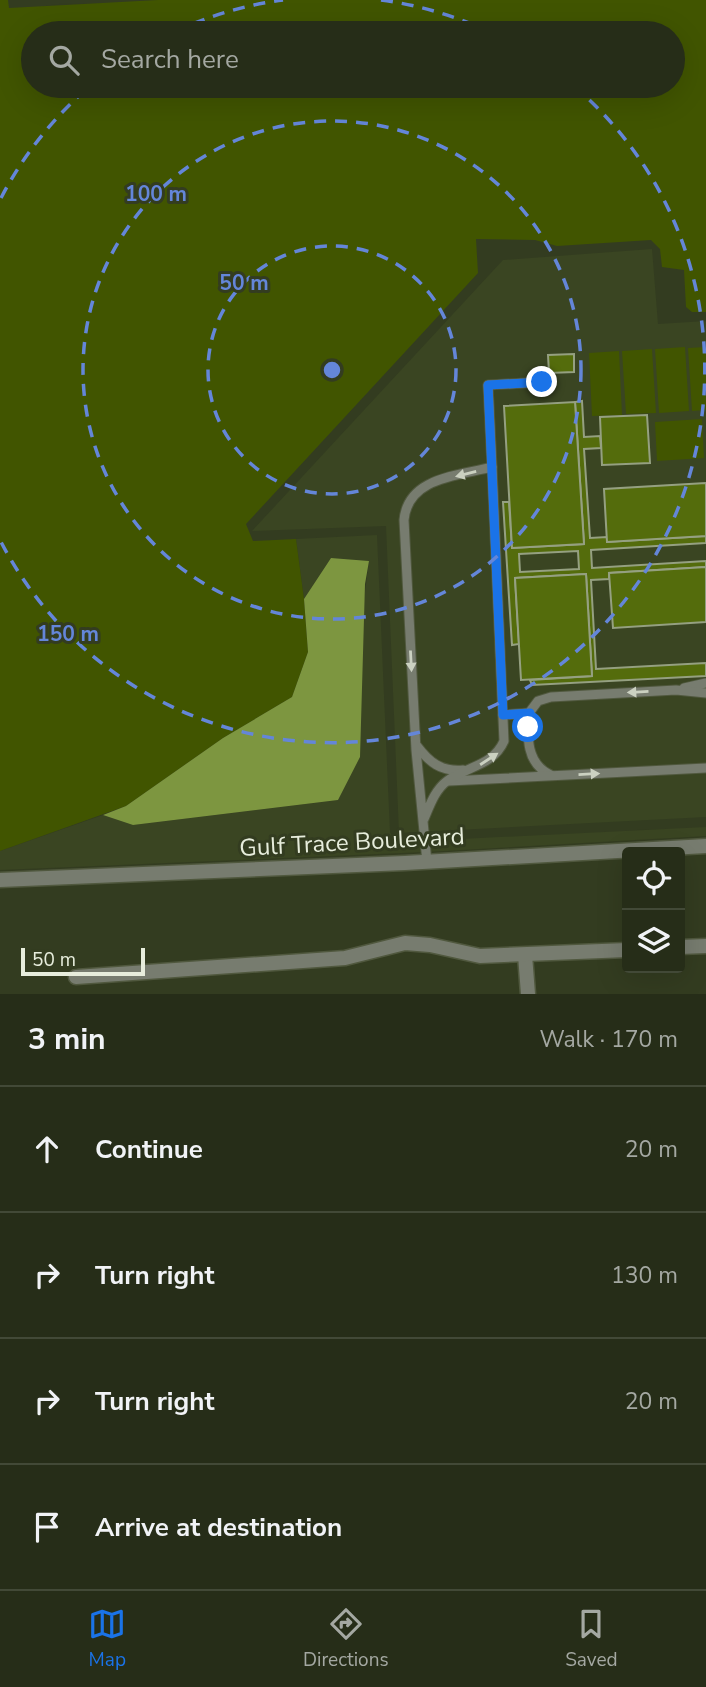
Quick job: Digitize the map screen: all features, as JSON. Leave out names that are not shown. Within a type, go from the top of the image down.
[{"type":"street","name":"Gulf Trace Boulevard","points":[[0,880],[427,862],[706,846]]},
{"type":"street","points":[[76,977],[345,958],[405,943],[430,945],[480,956],[622,950]]},
{"type":"street","points":[[685,947],[706,946]]},
{"type":"street","points":[[525,955],[528,994]]},
{"type":"lane","points":[[424,819],[433,798],[447,781],[488,761],[499,752],[504,741],[488,385],[542,382]]},
{"type":"lane","points":[[427,862],[415,744],[405,506],[413,494],[426,484],[492,467]]},
{"type":"lane","points":[[551,776],[536,765],[528,742],[530,713],[538,701],[551,697],[676,690],[706,684]]},
{"type":"lane","points":[[676,690],[706,693]]},
{"type":"lane","points":[[503,715],[530,713]]},
{"type":"lane","points":[[415,744],[428,760],[443,769],[467,769]]},
{"type":"lane","points":[[447,781],[706,768]]},
{"type":"shaded area","points":[[0,0],[8,0],[9,8],[158,0],[706,0],[706,312],[692,312],[686,307],[684,270],[662,267],[660,249],[651,240],[557,246],[535,240],[476,239],[478,273],[246,524],[253,541],[296,539],[308,652],[292,697],[223,738],[126,806],[0,851]]},
{"type":"shaded area","points":[[652,249],[658,324],[706,321],[706,817],[399,833],[386,526],[252,531],[503,260]]},
{"type":"shaded area","points":[[685,347],[689,411],[659,413],[655,349]]},
{"type":"shaded area","points":[[706,347],[706,410],[692,411],[688,348]]},
{"type":"shaded area","points":[[652,349],[656,413],[626,414],[622,351]]},
{"type":"shaded area","points":[[619,351],[622,415],[592,416],[589,353]]},
{"type":"shaded area","points":[[702,419],[704,458],[657,461],[655,422]]},
{"type":"shaded area","points":[[377,535],[390,833],[399,842],[706,827],[706,836],[426,852],[0,870],[0,851],[103,815],[133,825],[338,800],[369,561],[331,558],[304,599],[296,539]]},
{"type":"shaded area","points":[[331,558],[369,561],[365,584],[360,757],[338,800],[133,825],[103,815],[126,806],[223,738],[292,697],[308,652],[304,599]]},
{"type":"building","points":[[574,354],[574,372],[549,373],[548,355]]},
{"type":"building","points":[[582,401],[584,437],[600,436],[601,448],[584,449],[590,538],[607,537],[607,542],[706,536],[706,543],[591,550],[592,568],[706,561],[706,567],[609,573],[609,579],[591,580],[596,669],[706,663],[706,676],[532,685],[530,680],[592,676],[586,574],[515,578],[519,644],[512,645],[503,502],[509,502],[512,548],[584,544],[575,402]],"holes":[[[578,551],[579,569],[520,572],[519,554]]]},
{"type":"building","points":[[575,402],[584,544],[512,548],[504,406]]},
{"type":"building","points":[[647,415],[650,463],[602,465],[600,417]]},
{"type":"building","points":[[706,483],[706,536],[607,542],[604,489]]},
{"type":"building","points":[[706,567],[706,622],[613,628],[609,573]]},
{"type":"building","points":[[586,574],[592,676],[521,680],[515,578]]},
{"type":"route","points":[[528,727],[530,713],[503,715],[488,385],[542,382]]}]
